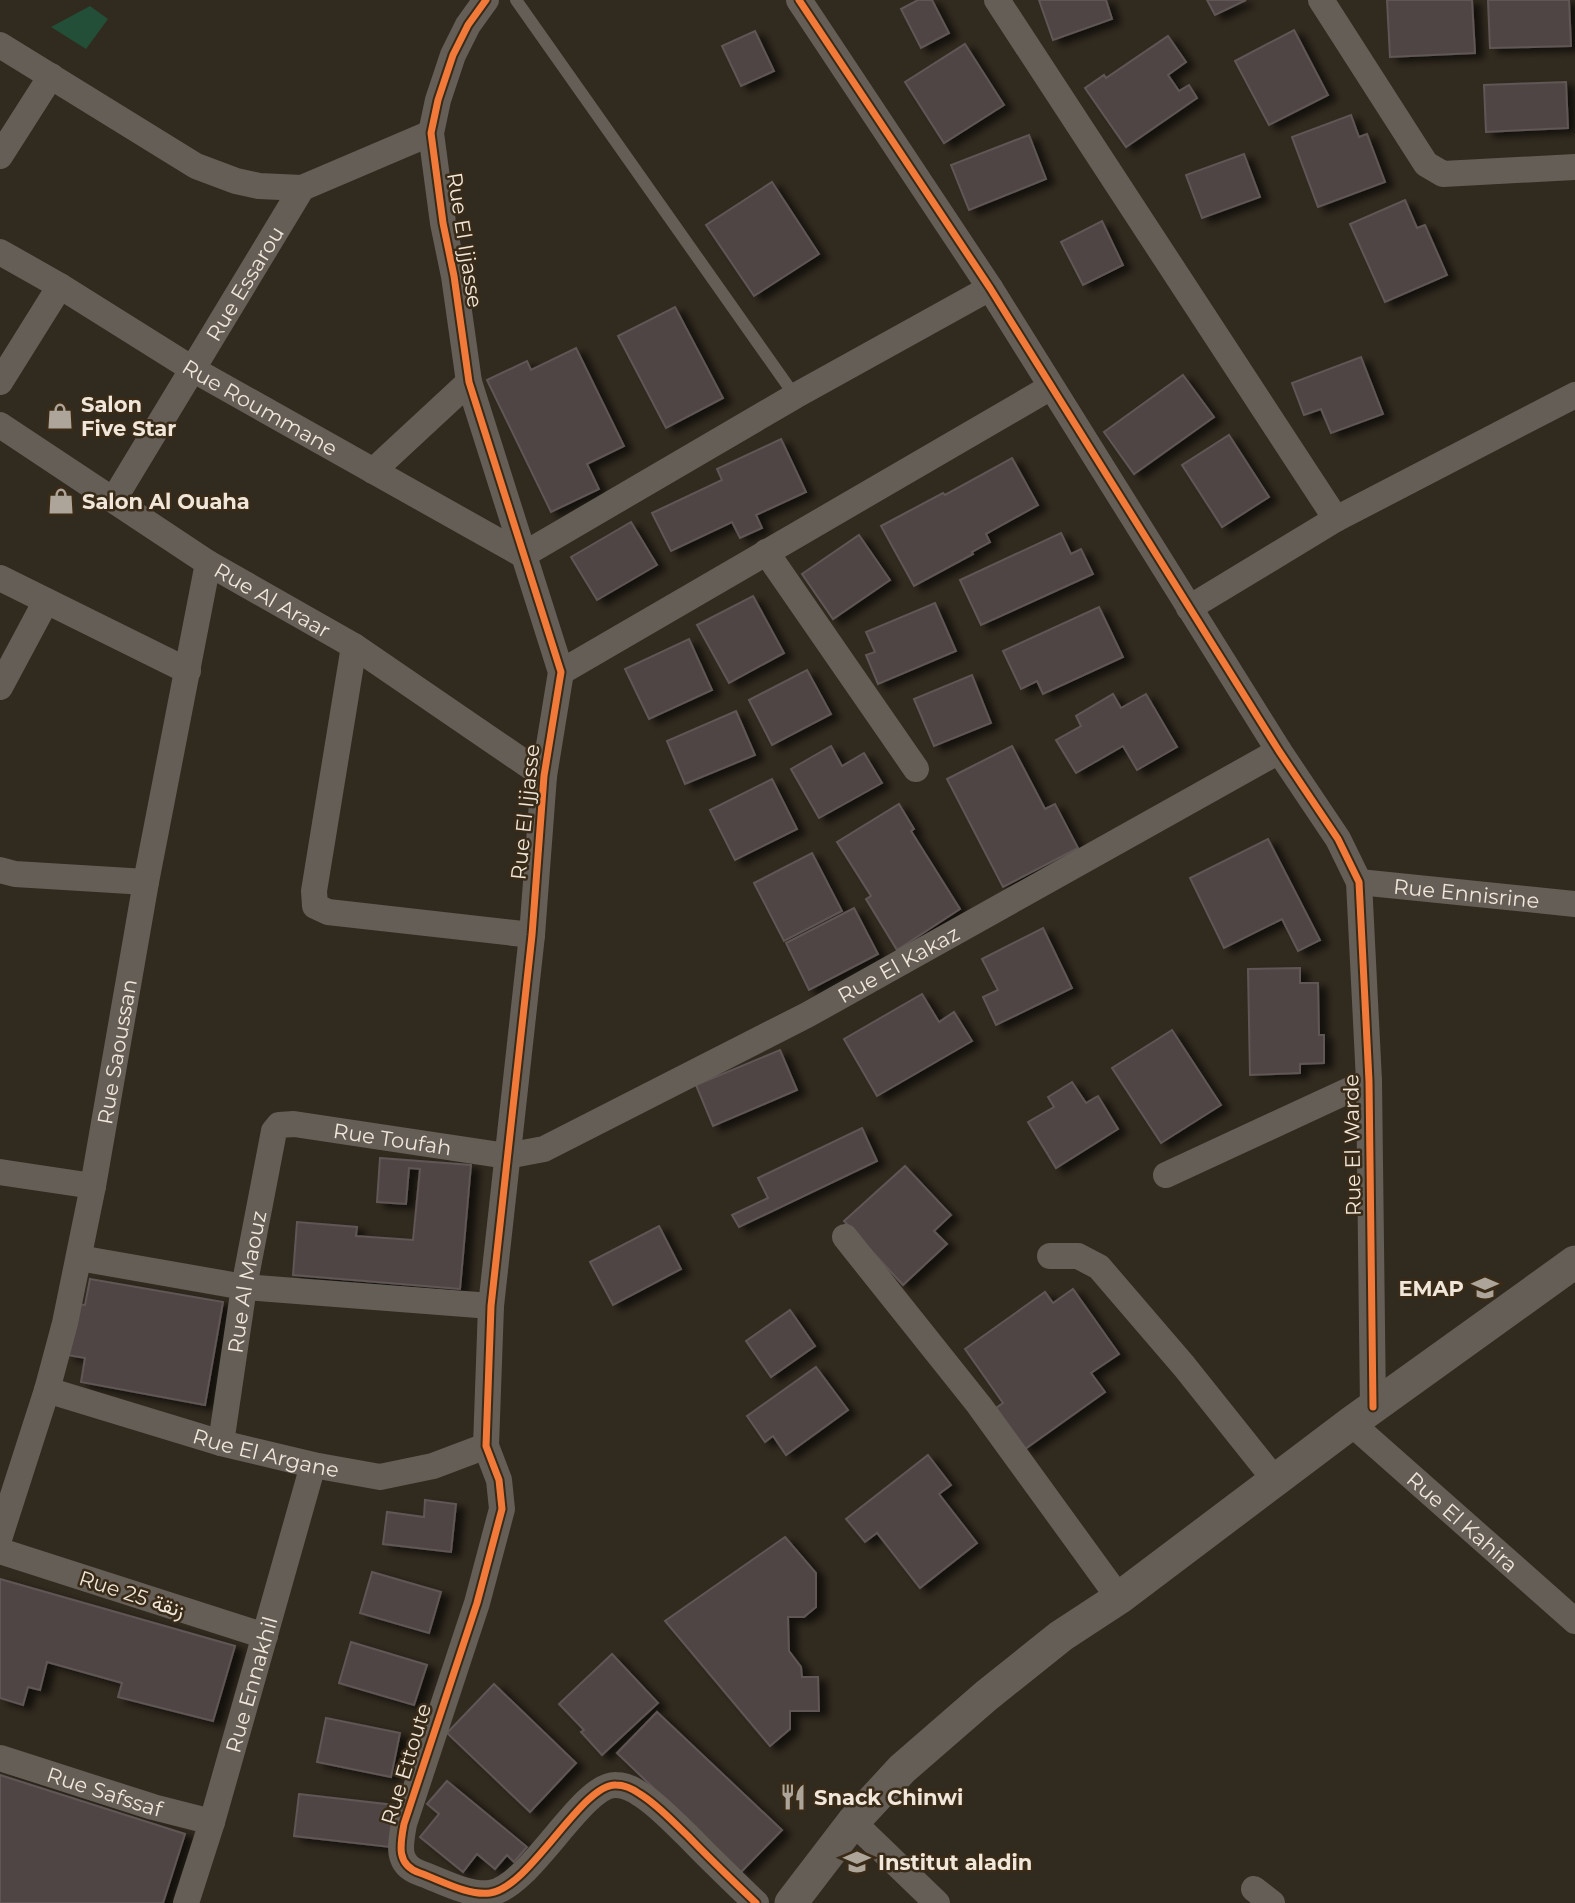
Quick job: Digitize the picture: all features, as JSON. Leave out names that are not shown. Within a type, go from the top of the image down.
[{"type":"street","name":"Rue El Ijjasse","points":[[486,0],[468,25],[453,54],[443,82],[431,133],[469,382],[561,672],[544,776],[532,935],[491,1306],[486,1446]]},
{"type":"street","points":[[799,0],[990,288],[1279,751],[1338,839],[1359,882]]},
{"type":"street","points":[[997,0],[1336,519]]},
{"type":"street","points":[[1321,0],[1426,164],[1443,174],[1575,167]]},
{"type":"street","points":[[0,45],[196,166],[236,181],[259,186],[302,188],[431,133]]},
{"type":"street","points":[[0,156],[51,76]]},
{"type":"street","name":"Rue Essarou","points":[[114,499],[302,188]]},
{"type":"street","name":"Rue Roummane","points":[[0,252],[60,286],[194,370],[523,555]]},
{"type":"street","points":[[0,382],[60,286]]},
{"type":"street","points":[[523,555],[794,396],[990,288]]},
{"type":"street","points":[[373,471],[469,382]]},
{"type":"street","points":[[561,672],[1051,387]]},
{"type":"street","points":[[1189,608],[1336,519],[1575,395]]},
{"type":"street","name":"Rue Al Araar","points":[[0,425],[208,563],[355,646],[544,776]]},
{"type":"street","points":[[766,552],[916,769]]},
{"type":"street","name":"Rue Saoussan","points":[[0,1536],[47,1390],[79,1258],[146,882],[208,563]]},
{"type":"street","points":[[0,578],[188,671]]},
{"type":"street","points":[[0,687],[46,601]]},
{"type":"street","points":[[355,646],[314,891],[315,906],[328,912],[532,935]]},
{"type":"street","name":"Rue El Kakaz","points":[[507,1156],[544,1149],[807,1015],[1279,751]]},
{"type":"street","points":[[0,870],[15,874],[146,882]]},
{"type":"street","name":"Rue Ennisrine","points":[[1359,882],[1575,904]]},
{"type":"street","name":"Rue El Warde","points":[[1359,882],[1369,1081],[1362,1415]]},
{"type":"street","points":[[1166,1175],[1369,1081]]},
{"type":"street","name":"Rue Toufah","points":[[279,1125],[293,1124],[507,1156]]},
{"type":"street","name":"Rue Al Maouz","points":[[220,1443],[244,1287],[274,1131],[279,1125]]},
{"type":"street","points":[[0,1171],[93,1186]]},
{"type":"street","points":[[845,1237],[979,1405],[1119,1598]]},
{"type":"street","points":[[1049,1256],[1078,1256],[1099,1267],[1184,1366],[1275,1480]]},
{"type":"street","points":[[79,1258],[244,1287],[491,1306]]},
{"type":"street","points":[[791,1903],[853,1822],[902,1769],[986,1696],[1061,1636],[1119,1598],[1362,1415],[1575,1262]]},
{"type":"street","name":"Rue El Argane","points":[[47,1390],[220,1443],[313,1465],[380,1477],[433,1466],[486,1446]]},
{"type":"street","name":"Rue El Kahira","points":[[1362,1415],[1575,1621]]},
{"type":"street","name":"Rue Ettoute","points":[[486,1446],[499,1480],[502,1509],[477,1603],[404,1824],[401,1842],[404,1863],[413,1870],[475,1892],[488,1894],[500,1891],[544,1849],[593,1794],[604,1786],[616,1785],[629,1787],[658,1808],[756,1903]]},
{"type":"street","name":"Rue Ennakhil","points":[[186,1903],[212,1822],[313,1465]]},
{"type":"street","name":"Rue 25 زنقة","points":[[0,1551],[265,1636]]},
{"type":"street","name":"Rue Safssaf","points":[[0,1758],[153,1807],[212,1822]]},
{"type":"street","points":[[853,1822],[937,1903]]},
{"type":"lane","points":[[516,0],[794,396]]},
{"type":"green space","points":[[90,6],[108,19],[86,49],[51,27]]},
{"type":"building","points":[[918,0],[932,0],[949,33],[921,48],[901,9]]},
{"type":"building","points":[[1039,0],[1106,0],[1112,19],[1053,40]]},
{"type":"building","points":[[1207,0],[1246,0],[1215,15]]},
{"type":"building","points":[[1387,0],[1472,0],[1475,53],[1390,57]]},
{"type":"building","points":[[1488,0],[1569,0],[1571,46],[1490,48]]},
{"type":"building","points":[[1294,30],[1328,95],[1269,125],[1235,61]]},
{"type":"building","points":[[755,31],[774,71],[741,86],[722,46]]},
{"type":"building","points":[[1168,36],[1186,62],[1168,75],[1179,91],[1189,85],[1197,98],[1126,147],[1085,88],[1104,75],[1106,78]]},
{"type":"building","points":[[965,44],[1004,105],[944,143],[905,82]]},
{"type":"building","points":[[1566,82],[1568,128],[1486,132],[1484,85]]},
{"type":"building","points":[[1351,115],[1359,137],[1367,134],[1385,182],[1318,207],[1292,137]]},
{"type":"building","points":[[1029,135],[1046,179],[969,210],[951,165]]},
{"type":"building","points":[[1244,154],[1260,197],[1202,218],[1186,175]]},
{"type":"building","points":[[772,182],[819,254],[754,296],[706,225]]},
{"type":"building","points":[[1405,200],[1417,228],[1425,225],[1447,275],[1385,302],[1350,224]]},
{"type":"building","points":[[1102,221],[1123,265],[1083,285],[1061,242]]},
{"type":"building","points":[[675,307],[723,398],[666,428],[618,336]]},
{"type":"building","points":[[576,348],[624,446],[587,464],[599,489],[551,512],[487,380],[527,361],[531,370]]},
{"type":"building","points":[[1361,357],[1383,414],[1331,433],[1321,409],[1304,415],[1292,383]]},
{"type":"building","points":[[1183,375],[1214,417],[1134,474],[1104,432]]},
{"type":"building","points":[[1229,435],[1269,497],[1222,527],[1182,465]]},
{"type":"building","points":[[781,439],[806,492],[756,515],[762,528],[740,538],[732,522],[671,551],[652,513],[722,480],[717,469]]},
{"type":"building","points":[[1012,458],[1038,505],[986,534],[990,542],[972,552],[973,554],[914,586],[881,526]]},
{"type":"building","points":[[631,522],[657,565],[597,600],[571,557]]},
{"type":"building","points":[[1061,533],[1071,554],[1081,549],[1093,574],[981,625],[960,580]]},
{"type":"building","points":[[859,535],[890,580],[833,619],[802,574]]},
{"type":"building","points":[[753,596],[784,653],[729,683],[697,625]]},
{"type":"building","points":[[935,603],[956,651],[878,684],[866,655],[875,652],[866,632]]},
{"type":"building","points":[[1099,607],[1123,657],[1043,694],[1037,681],[1021,689],[1003,651]]},
{"type":"building","points":[[689,639],[712,690],[649,719],[625,669]]},
{"type":"building","points":[[807,670],[831,714],[772,745],[749,700]]},
{"type":"building","points":[[972,675],[991,723],[934,746],[914,699]]},
{"type":"building","points":[[1113,694],[1121,708],[1146,694],[1177,747],[1137,770],[1123,746],[1076,773],[1056,740],[1081,726],[1076,716]]},
{"type":"building","points":[[736,711],[755,755],[685,784],[667,741]]},
{"type":"building","points":[[831,746],[842,766],[864,753],[882,783],[819,818],[791,769]]},
{"type":"building","points":[[1012,746],[1045,809],[1055,804],[1078,848],[1003,887],[947,779]]},
{"type":"building","points":[[772,779],[797,829],[735,860],[710,810]]},
{"type":"building","points":[[899,804],[914,829],[911,831],[960,909],[897,950],[866,899],[871,896],[837,842]]},
{"type":"building","points":[[1268,839],[1320,940],[1298,951],[1282,919],[1224,948],[1190,878]]},
{"type":"building","points":[[812,853],[842,911],[784,941],[754,883]]},
{"type":"building","points":[[854,908],[878,954],[809,990],[786,943]]},
{"type":"building","points":[[1043,928],[1072,988],[996,1025],[983,997],[998,990],[982,959]]},
{"type":"building","points":[[1300,968],[1300,983],[1318,983],[1319,1035],[1324,1035],[1324,1063],[1300,1064],[1300,1073],[1250,1075],[1248,969]]},
{"type":"building","points":[[922,994],[939,1022],[954,1012],[972,1041],[877,1096],[844,1039]]},
{"type":"building","points":[[1172,1030],[1221,1105],[1161,1143],[1112,1068]]},
{"type":"building","points":[[780,1050],[797,1090],[713,1126],[696,1085]]},
{"type":"building","points":[[1072,1082],[1086,1103],[1098,1096],[1118,1129],[1056,1168],[1028,1122],[1054,1107],[1048,1097]]},
{"type":"building","points":[[862,1128],[877,1161],[739,1227],[732,1215],[768,1198],[758,1178]]},
{"type":"building","points":[[380,1158],[471,1165],[460,1289],[293,1275],[297,1222],[357,1227],[356,1236],[413,1240],[420,1169],[409,1168],[406,1204],[377,1202]]},
{"type":"building","points":[[905,1166],[951,1215],[934,1231],[947,1244],[903,1285],[844,1221]]},
{"type":"building","points":[[659,1226],[681,1269],[613,1305],[590,1262]]},
{"type":"building","points":[[90,1279],[223,1302],[205,1405],[81,1382],[85,1358],[67,1355],[76,1304],[85,1305]]},
{"type":"building","points":[[1073,1289],[1119,1354],[1091,1373],[1105,1392],[1025,1449],[996,1408],[1003,1403],[965,1349],[1045,1292],[1053,1303]]},
{"type":"building","points":[[790,1310],[815,1346],[771,1377],[746,1341]]},
{"type":"building","points":[[816,1367],[848,1410],[786,1455],[773,1436],[765,1442],[747,1416]]},
{"type":"building","points":[[928,1455],[951,1485],[939,1494],[977,1543],[920,1588],[877,1533],[865,1542],[846,1519]]},
{"type":"building","points":[[425,1500],[456,1504],[451,1552],[383,1544],[387,1512],[424,1517]]},
{"type":"building","points":[[785,1537],[816,1573],[816,1607],[804,1617],[788,1617],[789,1651],[801,1667],[802,1677],[818,1677],[819,1711],[790,1711],[790,1729],[770,1746],[665,1621]]},
{"type":"building","points":[[372,1572],[441,1592],[429,1633],[360,1613]]},
{"type":"building","points":[[0,1579],[235,1646],[213,1721],[118,1697],[122,1683],[47,1662],[40,1690],[28,1687],[23,1705],[0,1698]]},
{"type":"building","points":[[351,1642],[427,1665],[414,1705],[339,1683]]},
{"type":"building","points":[[612,1654],[658,1703],[602,1755],[581,1732],[584,1730],[559,1704]]},
{"type":"building","points":[[494,1684],[576,1763],[530,1812],[447,1733]]},
{"type":"building","points":[[657,1712],[782,1830],[741,1872],[617,1753]]},
{"type":"building","points":[[326,1718],[400,1733],[391,1777],[317,1762]]},
{"type":"building","points":[[0,1775],[185,1834],[163,1903],[0,1903]]},
{"type":"building","points":[[447,1781],[527,1847],[514,1862],[507,1855],[495,1869],[477,1854],[463,1872],[420,1837],[439,1814],[427,1804]]},
{"type":"building","points":[[299,1794],[394,1805],[390,1847],[294,1836]]},
{"type":"cycle path","points":[[486,0],[468,25],[453,55],[438,100],[431,133],[469,382],[561,672],[544,776],[532,935],[491,1306],[486,1446],[499,1480],[502,1509],[477,1603],[404,1824],[402,1853],[407,1865],[420,1873],[463,1890],[490,1893],[506,1887],[522,1874],[588,1800],[602,1789],[619,1785],[634,1790],[659,1808],[756,1903]]},
{"type":"cycle path","points":[[799,0],[990,288],[1279,751],[1338,839],[1359,882],[1369,1081],[1373,1407]]},
{"type":"place","name":"Salon Five Star","points":[[60,416]]},
{"type":"place","name":"Salon Al Ouaha","points":[[61,501]]},
{"type":"place","name":"EMAP","points":[[1485,1288]]},
{"type":"place","name":"Snack Chinwi","points":[[793,1797]]},
{"type":"place","name":"Institut aladin","points":[[857,1862]]}]
